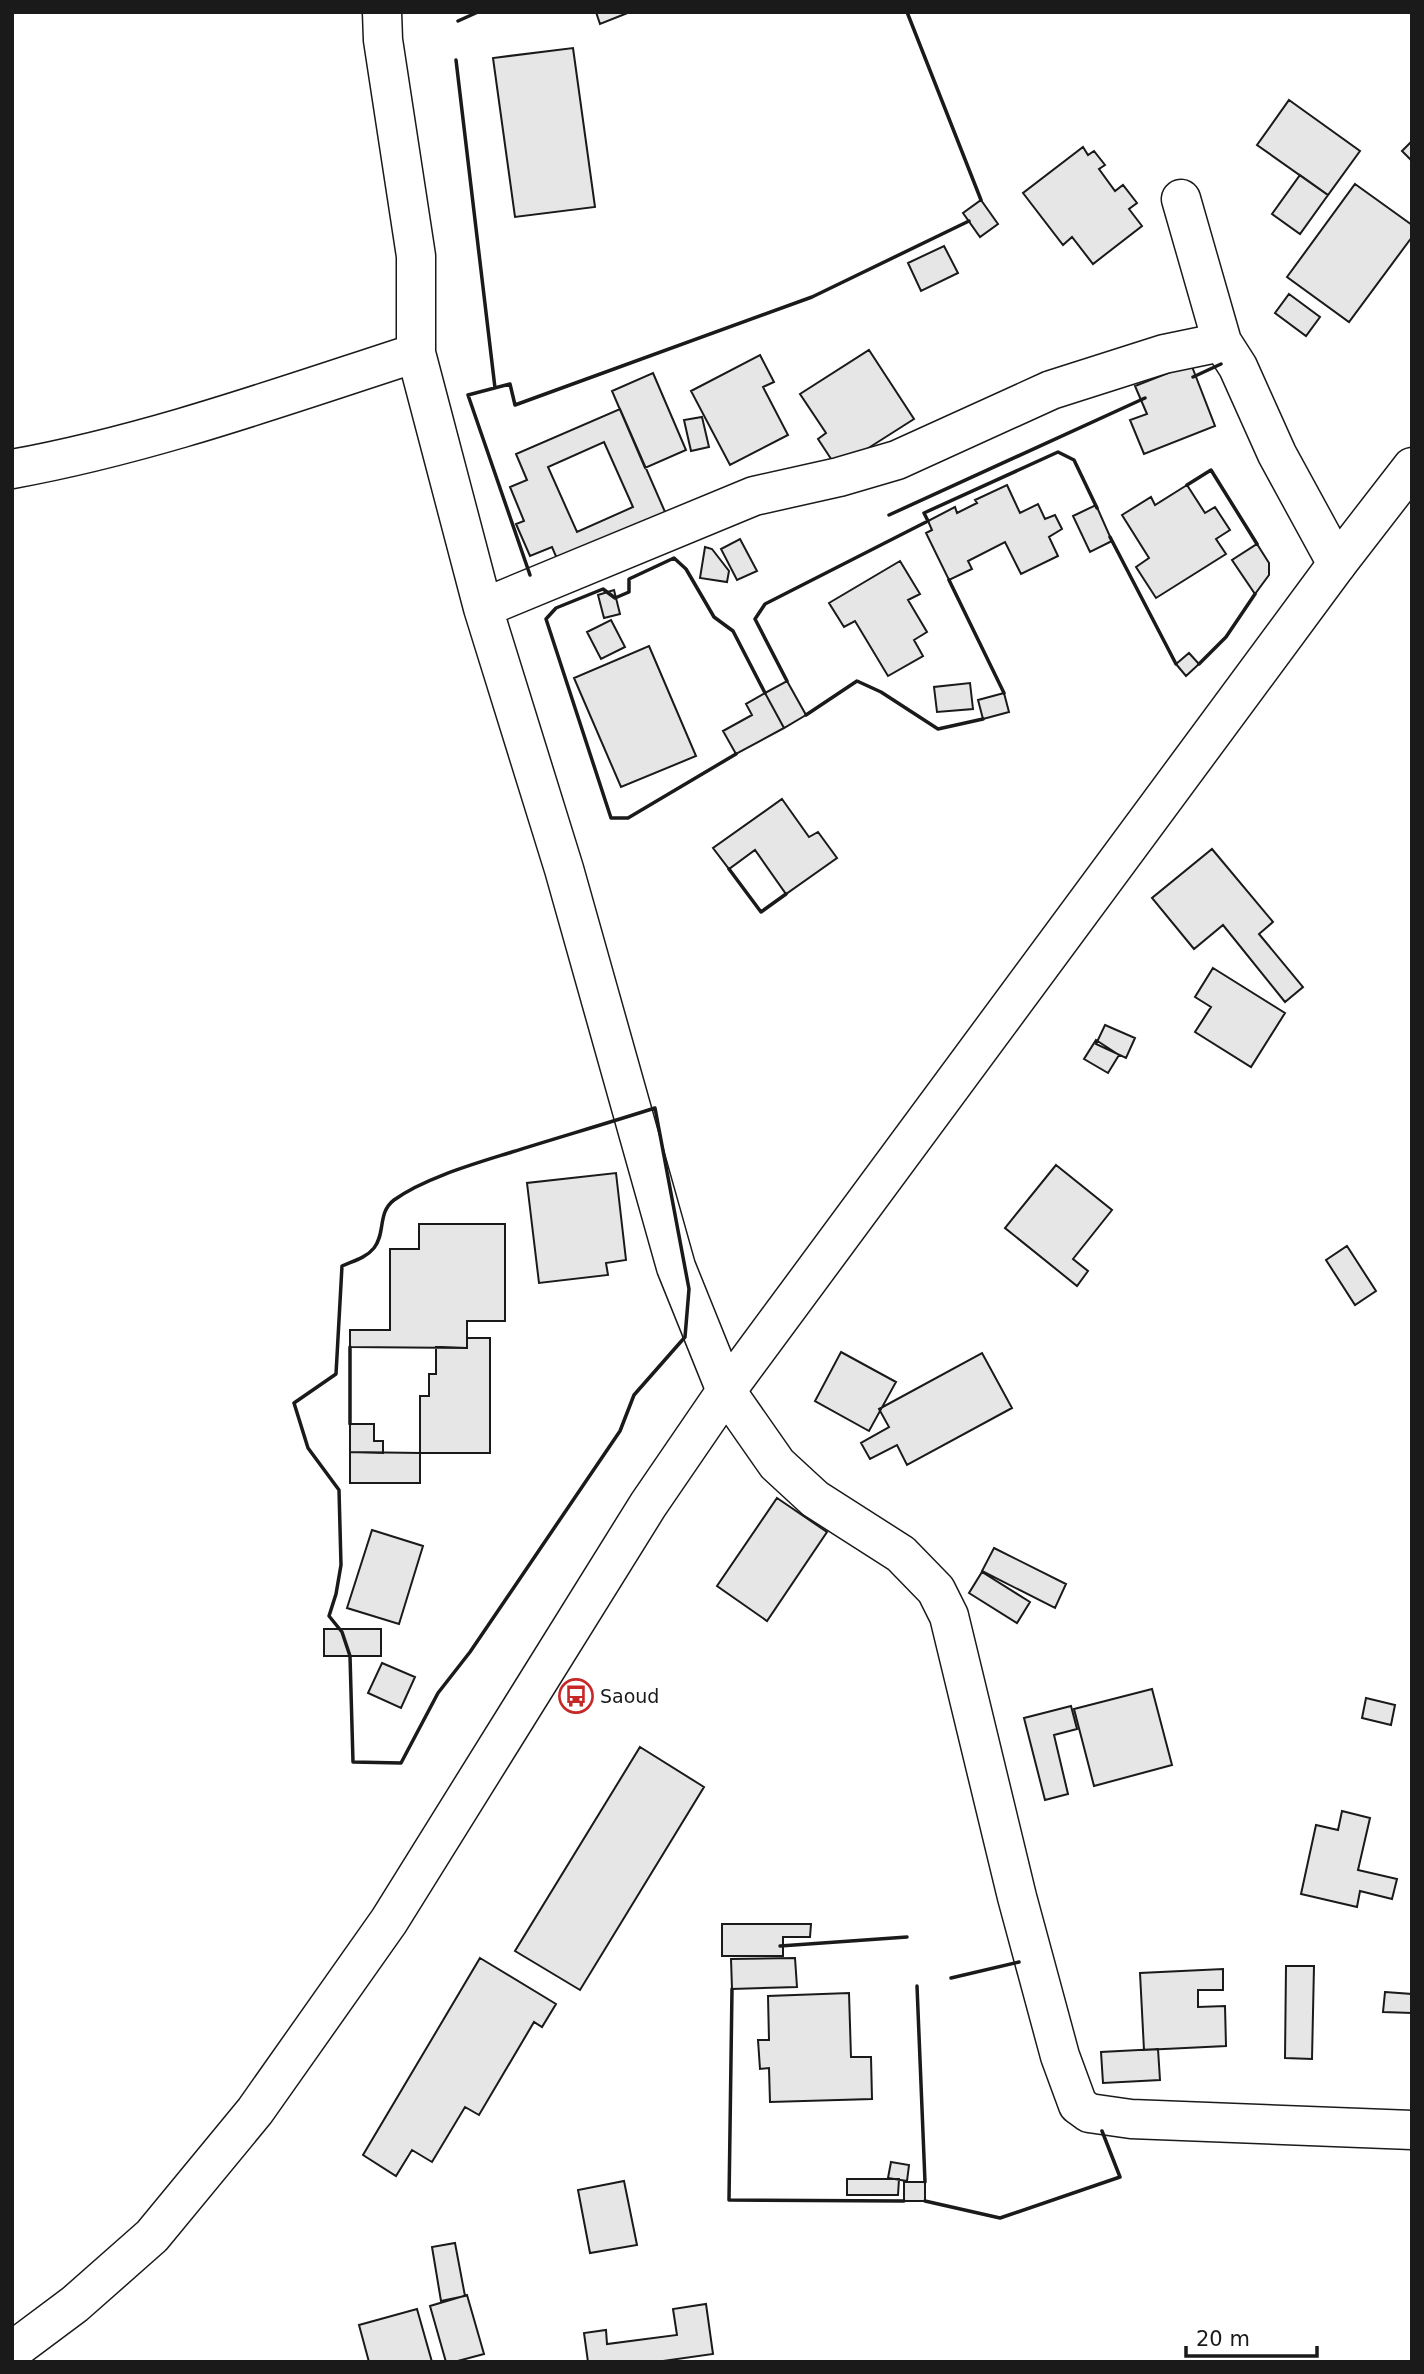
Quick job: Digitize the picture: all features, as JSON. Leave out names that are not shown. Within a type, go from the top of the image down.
[{"type":"street","points":[[382,12],[383,40],[416,256],[416,354],[482,608],[564,869],[676,1268],[726,1391],[777,1464],[815,1499],[901,1554],[936,1590],[949,1616],[1017,1897],[1060,2056],[1078,2105],[1089,2113],[1130,2119],[1412,2130]]},
{"type":"street","points":[[1181,199],[1222,342],[1238,367],[1277,454],[1337,564]]},
{"type":"street","points":[[482,608],[754,496],[839,477],[897,460],[1051,390],[1164,354],[1222,342]]},
{"type":"street","points":[[12,470],[69,459],[269,402],[416,354]]},
{"type":"street","points":[[12,2351],[75,2304],[152,2236],[255,2111],[389,1921],[648,1505],[726,1391],[1337,564],[1412,467]]},
{"type":"building","points":[[596,12],[630,12],[600,24]]},
{"type":"building","points":[[573,48],[595,207],[515,217],[493,58]]},
{"type":"building","points":[[1289,100],[1360,151],[1328,195],[1257,145]]},
{"type":"building","points":[[1412,141],[1412,161],[1402,151]]},
{"type":"building","points":[[1083,147],[1088,155],[1094,151],[1105,165],[1099,169],[1115,191],[1123,185],[1137,203],[1129,209],[1142,226],[1093,264],[1072,237],[1063,245],[1023,193]]},
{"type":"building","points":[[1300,175],[1328,195],[1300,234],[1272,214]]},
{"type":"building","points":[[1355,184],[1412,225],[1412,237],[1349,322],[1287,277]]},
{"type":"building","points":[[981,200],[998,224],[980,237],[963,213]]},
{"type":"building","points":[[944,246],[958,273],[921,291],[908,263]]},
{"type":"building","points":[[1289,294],[1320,317],[1306,336],[1275,313]]},
{"type":"building","points":[[869,350],[914,419],[837,468],[818,439],[826,433],[800,394]]},
{"type":"building","points":[[760,355],[774,382],[763,387],[788,435],[730,465],[691,391]]},
{"type":"building","points":[[1191,364],[1215,426],[1144,454],[1130,420],[1147,414],[1135,386]]},
{"type":"building","points":[[653,373],[686,450],[645,468],[612,391]]},
{"type":"building","points":[[620,409],[669,521],[561,568],[552,547],[530,556],[516,524],[524,521],[510,487],[527,480],[516,454]],"holes":[[[604,442],[633,507],[577,532],[548,467]]]},
{"type":"building","points":[[702,417],[709,447],[691,451],[684,420]]},
{"type":"building","points":[[1007,485],[1020,513],[1038,504],[1045,519],[1055,515],[1062,529],[1049,537],[1058,556],[1021,574],[1005,542],[968,561],[972,569],[949,580],[926,533],[932,530],[928,521],[955,507],[957,513],[977,503],[975,500]]},
{"type":"building","points":[[1187,485],[1205,513],[1215,507],[1230,530],[1216,539],[1226,554],[1156,598],[1136,567],[1149,558],[1122,515],[1151,497],[1155,505]]},
{"type":"building","points":[[1096,505],[1112,541],[1090,552],[1073,516]]},
{"type":"building","points":[[740,539],[757,571],[737,580],[721,549]]},
{"type":"building","points":[[1257,544],[1269,563],[1269,575],[1255,594],[1232,560]]},
{"type":"building","points":[[705,547],[712,549],[729,571],[727,582],[700,578]]},
{"type":"building","points":[[900,561],[920,594],[908,600],[927,632],[914,640],[923,656],[888,676],[855,621],[844,627],[829,603]]},
{"type":"building","points":[[614,590],[620,614],[604,618],[598,595]]},
{"type":"building","points":[[611,620],[625,647],[601,659],[587,632]]},
{"type":"building","points":[[649,646],[696,756],[621,787],[574,678]]},
{"type":"building","points":[[1189,653],[1199,664],[1186,676],[1176,664]]},
{"type":"building","points":[[787,681],[806,715],[784,728],[765,693]]},
{"type":"building","points":[[970,683],[973,709],[937,712],[934,687]]},
{"type":"building","points":[[765,693],[784,728],[736,754],[723,731],[752,715],[746,704]]},
{"type":"building","points":[[1004,693],[1009,712],[983,719],[978,700]]},
{"type":"building","points":[[782,799],[809,837],[818,832],[837,858],[786,894],[755,850],[729,869],[713,848]]},
{"type":"building","points":[[1212,849],[1273,922],[1259,934],[1303,987],[1285,1002],[1223,925],[1194,949],[1152,898]]},
{"type":"building","points":[[1213,968],[1285,1013],[1251,1067],[1195,1032],[1211,1007],[1195,997]]},
{"type":"building","points":[[1105,1025],[1135,1038],[1126,1058],[1096,1044]]},
{"type":"building","points":[[1096,1040],[1119,1055],[1108,1073],[1084,1059]]},
{"type":"building","points":[[1056,1165],[1112,1210],[1073,1259],[1088,1271],[1077,1286],[1005,1228]]},
{"type":"building","points":[[616,1173],[626,1260],[606,1263],[608,1275],[539,1283],[527,1183]]},
{"type":"building","points":[[419,1224],[505,1224],[505,1321],[467,1321],[467,1348],[350,1347],[350,1330],[390,1330],[390,1249],[419,1249]]},
{"type":"building","points":[[1347,1246],[1376,1291],[1355,1305],[1326,1260]]},
{"type":"building","points":[[467,1338],[490,1338],[490,1453],[420,1453],[420,1396],[429,1396],[429,1374],[436,1374],[436,1347],[467,1348]]},
{"type":"building","points":[[841,1352],[896,1382],[869,1431],[815,1401]]},
{"type":"building","points":[[982,1353],[1012,1408],[907,1465],[897,1445],[870,1459],[861,1443],[889,1427],[879,1409]]},
{"type":"building","points":[[350,1424],[374,1424],[374,1441],[383,1441],[383,1453],[350,1452]]},
{"type":"building","points":[[350,1452],[420,1453],[420,1483],[350,1483]]},
{"type":"building","points":[[777,1498],[827,1532],[767,1621],[717,1586]]},
{"type":"building","points":[[372,1530],[423,1546],[399,1624],[347,1608]]},
{"type":"building","points":[[994,1548],[1066,1584],[1055,1608],[982,1571]]},
{"type":"building","points":[[982,1572],[1030,1602],[1017,1623],[969,1593]]},
{"type":"building","points":[[324,1629],[381,1629],[381,1656],[324,1656]]},
{"type":"building","points":[[382,1663],[415,1677],[401,1708],[368,1693]]},
{"type":"building","points":[[1152,1689],[1172,1765],[1094,1786],[1074,1709]]},
{"type":"building","points":[[1366,1698],[1395,1705],[1391,1725],[1362,1718]]},
{"type":"building","points":[[1071,1706],[1077,1729],[1054,1735],[1068,1794],[1045,1800],[1024,1718]]},
{"type":"building","points":[[640,1747],[704,1787],[580,1990],[515,1951]]},
{"type":"building","points":[[1342,1811],[1370,1818],[1358,1870],[1397,1879],[1392,1899],[1360,1891],[1357,1907],[1301,1894],[1316,1825],[1338,1830]]},
{"type":"building","points":[[722,1924],[811,1924],[810,1937],[783,1937],[783,1956],[722,1956]]},
{"type":"building","points":[[480,1958],[556,2004],[542,2027],[534,2022],[479,2115],[465,2107],[432,2162],[412,2150],[396,2176],[363,2155]]},
{"type":"building","points":[[795,1958],[797,1987],[732,1989],[731,1959]]},
{"type":"building","points":[[1286,1966],[1314,1966],[1312,2059],[1285,2058]]},
{"type":"building","points":[[1223,1969],[1223,1990],[1198,1990],[1198,2007],[1225,2006],[1226,2046],[1144,2050],[1140,1973]]},
{"type":"building","points":[[1385,1992],[1412,1994],[1412,2013],[1383,2012]]},
{"type":"building","points":[[849,1993],[851,2057],[871,2057],[872,2099],[770,2102],[769,2068],[760,2069],[758,2040],[769,2040],[768,1996]]},
{"type":"building","points":[[1158,2049],[1160,2080],[1103,2083],[1101,2052]]},
{"type":"building","points":[[891,2162],[909,2165],[907,2181],[888,2178]]},
{"type":"building","points":[[847,2179],[899,2179],[898,2195],[847,2195]]},
{"type":"building","points":[[624,2181],[637,2245],[590,2253],[578,2190]]},
{"type":"building","points":[[904,2182],[925,2182],[925,2201],[904,2201]]},
{"type":"building","points":[[455,2243],[465,2296],[441,2301],[432,2247]]},
{"type":"building","points":[[467,2295],[484,2354],[446,2362],[430,2306]]},
{"type":"building","points":[[706,2304],[713,2354],[656,2362],[588,2362],[584,2333],[606,2330],[607,2344],[677,2335],[673,2309]]},
{"type":"building","points":[[417,2309],[432,2362],[369,2362],[359,2325]]},
{"type":"wall","points":[[458,21],[478,12]]},
{"type":"wall","points":[[907,12],[981,200]]},
{"type":"wall","points":[[456,60],[495,388]]},
{"type":"wall","points":[[530,575],[468,395],[510,384],[515,405],[812,297],[969,221]]},
{"type":"wall","points":[[1193,377],[1221,364]]},
{"type":"wall","points":[[889,515],[1145,398]]},
{"type":"wall","points":[[787,681],[755,619],[765,604],[928,521],[924,513],[1058,452],[1074,460],[1097,508]]},
{"type":"wall","points":[[1187,485],[1211,470],[1257,544]]},
{"type":"wall","points":[[1110,537],[1176,664]]},
{"type":"wall","points":[[736,754],[628,818],[611,818],[546,619],[556,608],[603,589],[615,598],[629,592],[629,579],[674,558],[686,569],[714,617],[733,631],[765,693]]},
{"type":"wall","points":[[949,580],[1004,693]]},
{"type":"wall","points":[[1199,664],[1226,637],[1255,594]]},
{"type":"wall","points":[[806,715],[857,681],[881,692],[938,729],[983,719]]},
{"type":"wall","points":[[729,869],[761,912],[786,894]]},
{"type":"wall","points":[[655,1108],[689,1289],[685,1337],[634,1395],[620,1431],[470,1652],[438,1693],[401,1763],[353,1762],[350,1656],[342,1632],[329,1616],[341,1565],[339,1490],[308,1448],[294,1403],[336,1374],[342,1266],[359,1259],[374,1248],[380,1236],[385,1211],[394,1200],[406,1192],[483,1161],[655,1108]]},
{"type":"wall","points":[[350,1347],[350,1424]]},
{"type":"wall","points":[[780,1946],[907,1937]]},
{"type":"wall","points":[[951,1978],[1019,1962]]},
{"type":"wall","points":[[917,1986],[925,2182]]},
{"type":"wall","points":[[732,1989],[729,2200],[904,2201]]},
{"type":"wall","points":[[925,2201],[1000,2218],[1120,2177],[1102,2131]]},
{"type":"place","name":"Saoud","points":[[576,1696]]}]
